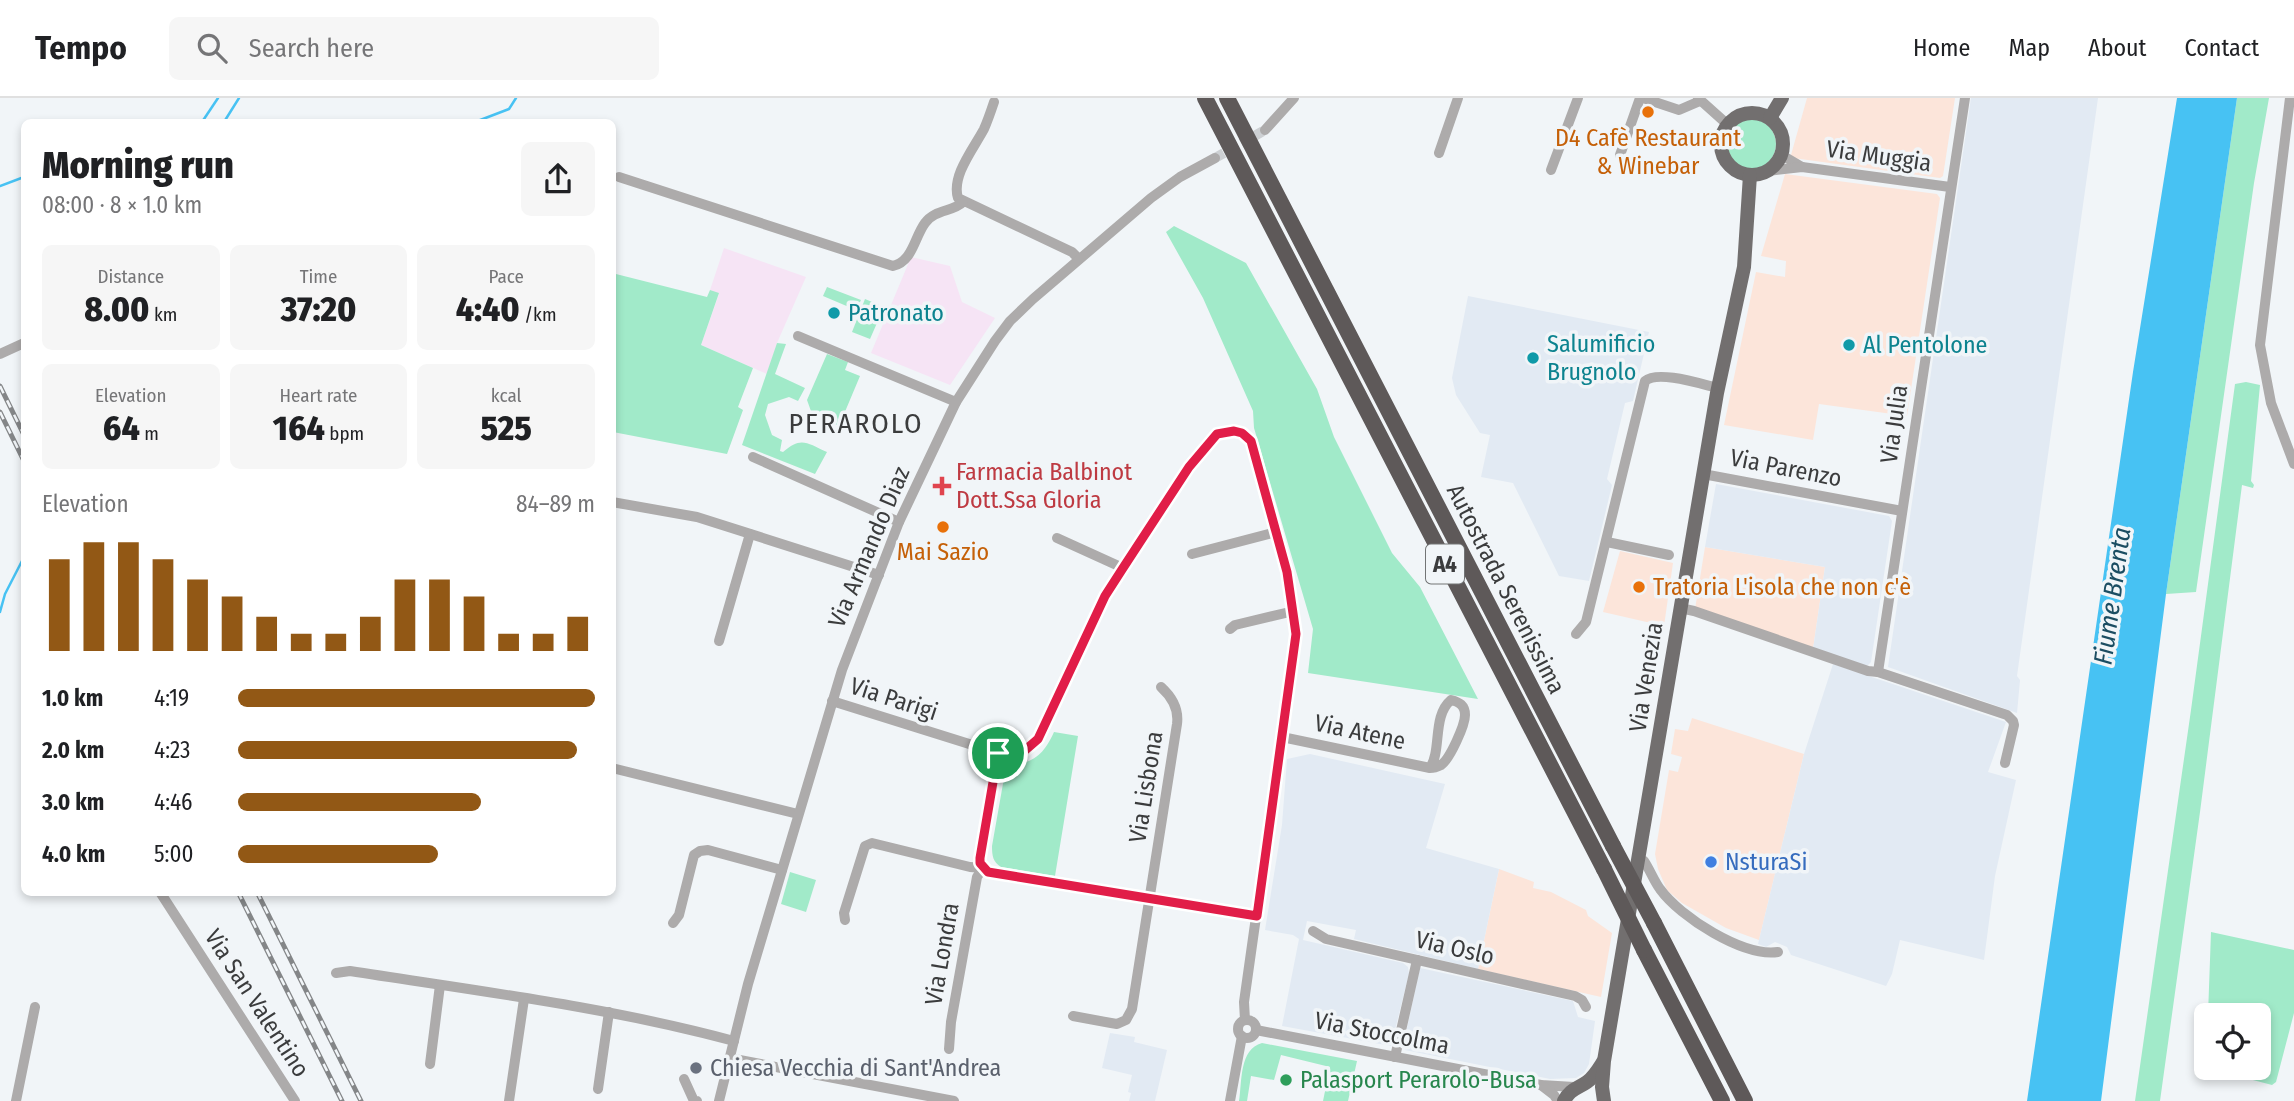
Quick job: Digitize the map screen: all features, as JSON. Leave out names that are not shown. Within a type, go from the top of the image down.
[{"type":"highway","name":"Autostrada Serenissima","points":[[1205,98],[1722,1101]]},
{"type":"highway","name":"Autostrada Serenissima","points":[[1227,98],[1745,1101]]},
{"type":"main road","points":[[1770,118],[1782,98]]},
{"type":"main road","points":[[1742,114],[1761,114],[1770,118],[1776,123],[1782,137],[1782,152],[1777,163],[1768,171],[1750,175],[1732,169],[1721,152],[1722,133],[1727,124],[1742,114]]},
{"type":"main road","name":"Via Venezia","points":[[1604,1100],[1604,1061],[1680,608],[1718,388],[1744,267],[1750,175]]},
{"type":"main road","points":[[1564,1101],[1595,1075],[1604,1061]]},
{"type":"main road","points":[[1579,1086],[1596,1088],[1604,1100]]},
{"type":"street","points":[[1265,130],[1294,98]]},
{"type":"street","points":[[1439,153],[1458,98]]},
{"type":"street","points":[[1551,170],[1578,98]]},
{"type":"street","points":[[1620,155],[1642,98],[1679,110],[1699,100],[1727,124]]},
{"type":"street","name":"Via Julia","points":[[1878,672],[1965,98]]},
{"type":"street","points":[[2290,98],[2260,345],[2271,404],[2294,464]]},
{"type":"street","points":[[994,102],[956,184],[958,198],[1072,252],[1079,259]]},
{"type":"street","name":"Via Muggia","points":[[1782,152],[1785,158],[1802,167]]},
{"type":"street","name":"Via Armando Diaz","points":[[719,1101],[748,984],[832,701],[900,522],[956,402],[974,370],[1010,321],[1152,198],[1215,158]]},
{"type":"street","name":"Via Muggia","points":[[1768,171],[1802,167],[1950,187]]},
{"type":"street","points":[[619,177],[893,266],[905,261],[926,221],[940,211],[963,202]]},
{"type":"street","points":[[798,336],[956,402]]},
{"type":"street","points":[[0,354],[21,345]]},
{"type":"street","points":[[1576,634],[1586,622],[1645,381],[1651,376],[1661,376],[1718,388]]},
{"type":"street","name":"Via Atene","points":[[1123,568],[1189,467],[1217,434],[1234,431],[1242,433],[1251,441],[1294,611],[1296,646],[1244,1002],[1245,1020],[1239,1028],[1242,1036],[1230,1101]]},
{"type":"street","points":[[753,457],[900,522]]},
{"type":"street","name":"Via Parenzo","points":[[1703,474],[1902,511]]},
{"type":"street","points":[[616,503],[697,517],[879,575]]},
{"type":"street","points":[[1192,554],[1276,532]]},
{"type":"street","points":[[719,641],[750,534]]},
{"type":"street","points":[[998,753],[1023,752],[1038,739],[1105,596],[1123,568],[1057,538]]},
{"type":"street","points":[[1607,542],[1669,555]]},
{"type":"street","points":[[1680,608],[2011,718],[2014,721],[2014,730],[2005,764]]},
{"type":"street","points":[[1230,629],[1235,625],[1294,611]]},
{"type":"street","name":"Via Lisbona","points":[[1073,1016],[1117,1024],[1129,1017],[1178,717],[1170,696],[1161,687]]},
{"type":"street","name":"Via Atene","points":[[1282,737],[1430,768],[1441,765],[1453,748],[1465,715],[1463,706],[1457,701],[1451,700],[1446,704],[1435,744],[1436,757],[1430,768]]},
{"type":"street","name":"Via Parigi","points":[[832,701],[998,753]]},
{"type":"street","name":"Via Londra","points":[[949,1049],[951,1022],[977,877],[983,868],[980,858],[998,753]]},
{"type":"street","points":[[616,769],[798,814]]},
{"type":"street","points":[[845,920],[844,913],[860,857],[868,844],[877,843],[952,863],[983,868],[994,874],[1257,916]]},
{"type":"street","points":[[673,923],[679,915],[694,855],[700,851],[708,850],[782,870]]},
{"type":"street","points":[[1639,860],[1644,861],[1660,890],[1694,922],[1747,948],[1766,953],[1778,952]]},
{"type":"street","name":"Via San Valentino","points":[[163,896],[295,1101]]},
{"type":"street","name":"Via Oslo","points":[[1313,931],[1325,939],[1575,996],[1582,1000],[1586,1007]]},
{"type":"street","points":[[1395,1057],[1417,961]]},
{"type":"street","points":[[336,974],[350,971],[609,1012],[671,1024],[734,1041]]},
{"type":"street","points":[[430,1064],[440,985]]},
{"type":"street","points":[[509,1101],[524,999]]},
{"type":"street","points":[[16,1101],[35,1007]]},
{"type":"street","points":[[598,1089],[609,1012]]},
{"type":"street","points":[[1242,1036],[1251,1037],[1256,1030],[1253,1022],[1245,1020]]},
{"type":"street","name":"Via Stoccolma","points":[[1256,1030],[1541,1086],[1579,1086]]},
{"type":"street","points":[[729,1058],[954,1101]]},
{"type":"street","points":[[684,1079],[695,1101]]},
{"type":"street","points":[[1541,1086],[1558,1101]]},
{"type":"shaded area","points":[[1807,98],[1955,98],[1943,176],[1940,178],[1793,158],[1791,155]]},
{"type":"shaded area","points":[[1971,98],[2098,98],[2017,676],[2020,680],[2017,713],[1888,667]]},
{"type":"shaded area","points":[[1785,174],[1937,194],[1940,198],[1907,416],[1819,404],[1813,440],[1724,425],[1756,272],[1785,277],[1786,261],[1761,256]]},
{"type":"shaded area","points":[[724,248],[806,277],[777,343],[767,374],[701,345],[719,294],[710,290]]},
{"type":"shaded area","points":[[911,257],[950,266],[962,302],[995,318],[950,385],[871,353]]},
{"type":"shaded area","points":[[1468,296],[1649,332],[1633,401],[1625,403],[1607,479],[1612,485],[1589,581],[1559,576],[1513,483],[1481,477],[1490,435],[1480,433],[1456,395],[1452,378]]},
{"type":"shaded area","points":[[1716,484],[1889,516],[1892,521],[1871,662],[1868,665],[1862,666],[1813,649],[1825,567],[1705,547]]},
{"type":"shaded area","points":[[1705,547],[1825,567],[1813,649],[1695,609]]},
{"type":"shaded area","points":[[1620,551],[1673,563],[1664,626],[1603,612]]},
{"type":"shaded area","points":[[1833,664],[2006,722],[1988,772],[2016,780],[1995,876],[1984,960],[1900,940],[1892,974],[1886,986],[1791,955],[1787,947],[1775,942],[1766,947],[1758,944],[1804,754]]},
{"type":"shaded area","points":[[1692,718],[1804,754],[1759,940],[1726,928],[1682,903],[1667,890],[1658,869],[1655,854],[1669,770],[1678,772],[1682,757],[1671,754],[1675,729],[1688,731]]},
{"type":"shaded area","points":[[1310,754],[1445,784],[1426,848],[1499,869],[1478,969],[1354,939],[1356,930],[1307,921],[1303,940],[1403,963],[1408,967],[1409,974],[1391,1046],[1282,1026],[1299,939],[1293,935],[1265,930],[1282,825],[1287,759]]},
{"type":"shaded area","points":[[1499,869],[1534,882],[1533,888],[1551,892],[1586,910],[1588,916],[1612,933],[1601,997],[1478,969]]},
{"type":"shaded area","points":[[1420,968],[1573,1001],[1578,1017],[1595,1021],[1589,1064],[1584,1073],[1576,1078],[1550,1079],[1405,1050],[1403,1046]]},
{"type":"shaded area","points":[[1110,1033],[1135,1037],[1134,1042],[1167,1050],[1155,1101],[1129,1101],[1132,1075],[1102,1068]]},
{"type":"green space","points":[[2237,98],[2269,98],[2254,183],[2196,592],[2166,594]]},
{"type":"green space","points":[[1751,119],[1769,126],[1776,144],[1769,162],[1751,169],[1733,162],[1726,144],[1733,126]]},
{"type":"green space","points":[[1174,226],[1246,263],[1317,389],[1334,437],[1392,553],[1420,587],[1478,699],[1308,673],[1313,629],[1254,428],[1253,411],[1203,298],[1166,232]]},
{"type":"green space","points":[[616,274],[707,297],[710,290],[719,293],[701,345],[753,368],[738,407],[743,410],[727,454],[616,433]]},
{"type":"green space","points":[[827,287],[861,300],[856,310],[823,296]]},
{"type":"green space","points":[[865,299],[884,307],[870,339],[852,332]]},
{"type":"green space","points":[[777,343],[786,344],[775,374],[805,388],[798,401],[789,397],[768,404],[765,415],[772,435],[782,440],[780,451],[804,443],[827,452],[815,474],[742,445]]},
{"type":"green space","points":[[827,354],[848,362],[845,370],[860,376],[839,426],[812,414],[807,400]]},
{"type":"green space","points":[[2246,382],[2260,385],[2251,481],[2254,485],[2253,488],[2242,485],[2160,1101],[2135,1101],[2235,384]]},
{"type":"green space","points":[[1054,732],[1078,736],[1055,876],[1001,867],[996,863],[992,846],[1004,778],[1012,767],[1038,756]]},
{"type":"green space","points":[[790,872],[816,880],[806,912],[781,904]]},
{"type":"green space","points":[[2211,932],[2294,950],[2294,1013],[2276,1082],[2272,1085],[2253,1080],[2271,1080],[2271,1003],[2208,1003]]},
{"type":"green space","points":[[1262,1043],[1357,1061],[1348,1101],[1323,1101],[1330,1067],[1281,1055],[1274,1080],[1251,1076],[1247,1101],[1239,1101],[1245,1059],[1255,1046]]},
{"type":"water","name":"Fiume Brenta","points":[[2177,98],[2237,98],[2166,594],[2101,1101],[2027,1101],[2133,372]]},
{"type":"waterway","points":[[204,119],[218,98]]},
{"type":"waterway","points":[[226,119],[239,98]]},
{"type":"waterway","points":[[483,119],[509,109],[516,98]]},
{"type":"waterway","points":[[0,186],[21,178]]},
{"type":"waterway","points":[[0,612],[5,594],[21,563]]},
{"type":"tunnel","points":[[1215,158],[1265,130]]},
{"type":"railway","points":[[0,386],[21,429]]},
{"type":"railway","points":[[0,412],[21,455]]},
{"type":"railway","points":[[240,896],[342,1101]]},
{"type":"railway","points":[[259,896],[361,1101]]},
{"type":"place","name":"D4 Cafè Restaurant & Winebar","points":[[1648,112]]},
{"type":"place","name":"Patronato","points":[[834,313]]},
{"type":"place","name":"Al Pentolone","points":[[1849,345]]},
{"type":"place","name":"Salumificio Brugnolo","points":[[1533,358]]},
{"type":"place","name":"Farmacia Balbinot Dott.Ssa Gloria","points":[[942,486]]},
{"type":"place","name":"Mai Sazio","points":[[943,527]]},
{"type":"place","name":"Tratoria L'isola che non c'è","points":[[1639,587]]},
{"type":"place","name":"NsturaSi","points":[[1711,862]]},
{"type":"place","name":"Chiesa Vecchia di Sant'Andrea","points":[[696,1068]]},
{"type":"place","name":"Palasport Perarolo-Busa","points":[[1286,1080]]},
{"type":"district","name":"PERAROLO","points":[[856,423]]},
{"type":"route","points":[[1234,431],[1247,436],[1251,441],[1287,572],[1296,634],[1257,916],[988,872],[980,863],[980,858],[998,753],[1023,752],[1038,739],[1105,596],[1189,467],[1217,434],[1234,431]]}]
